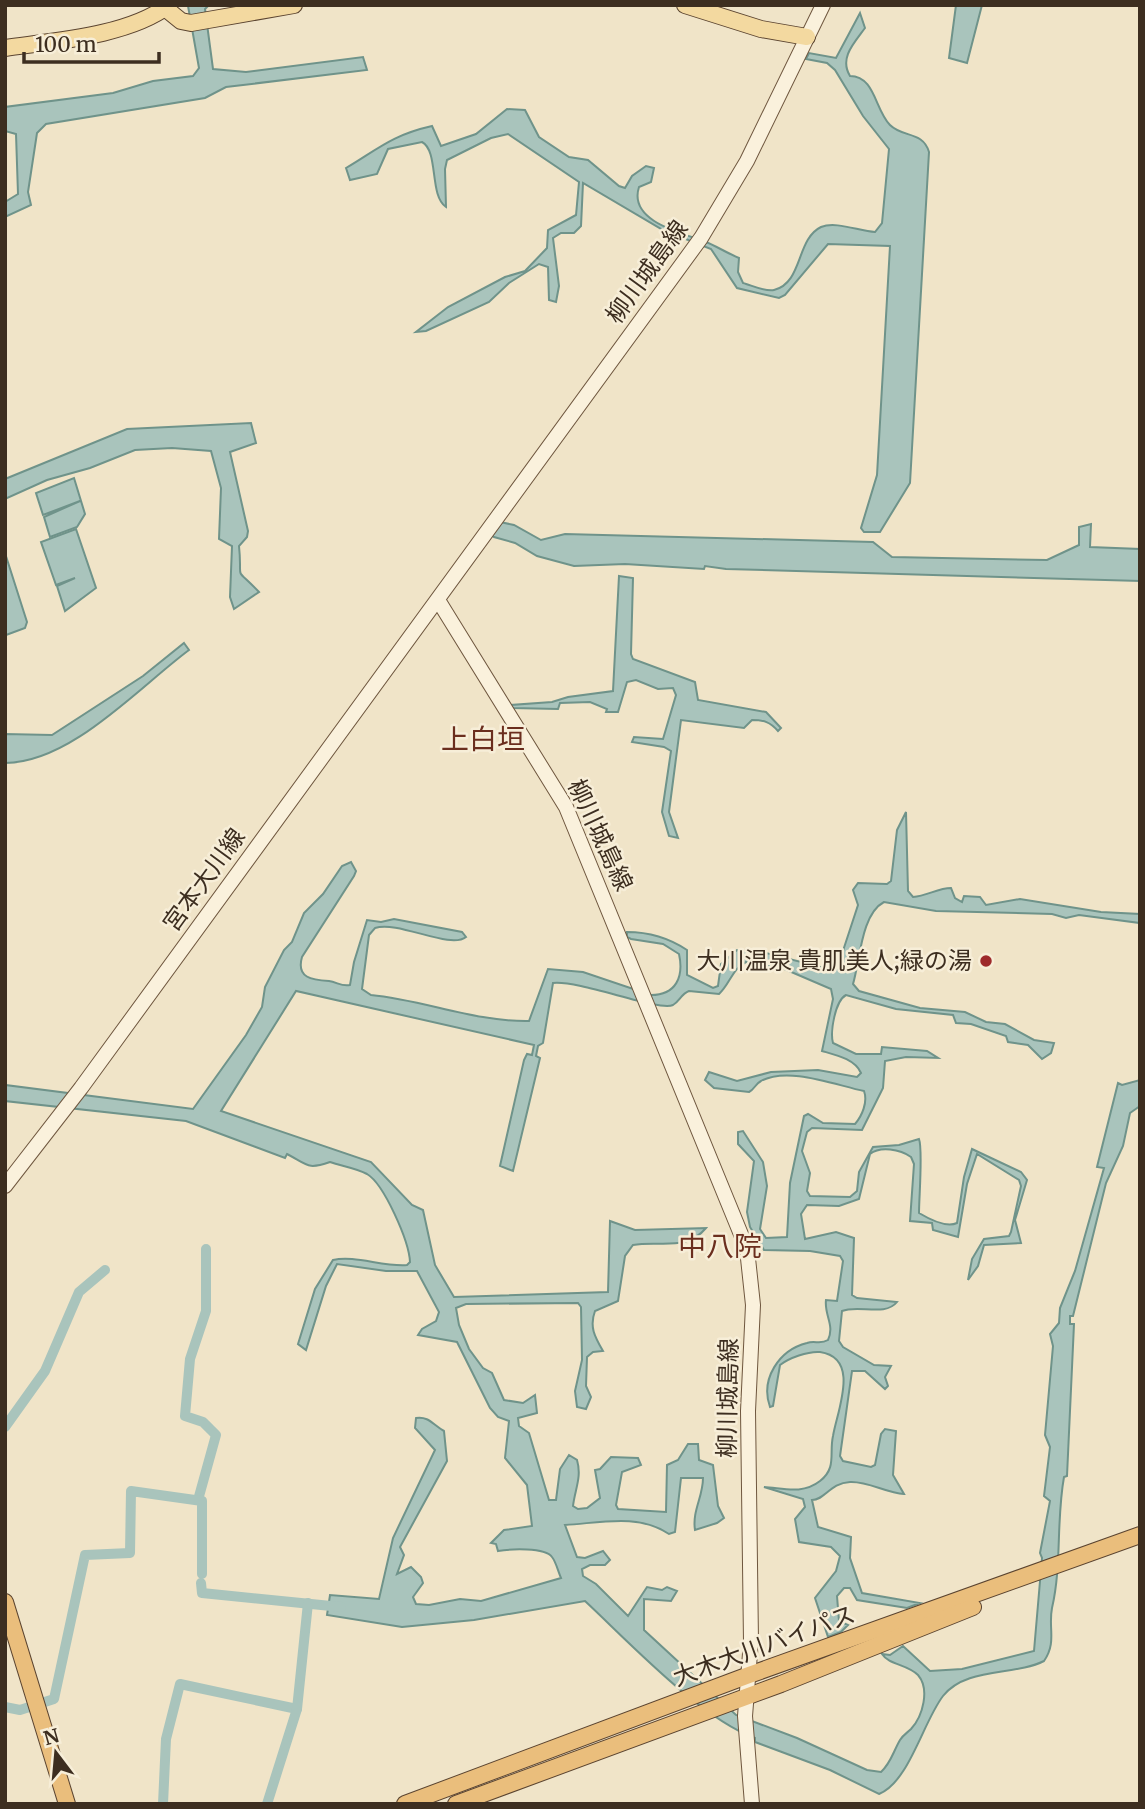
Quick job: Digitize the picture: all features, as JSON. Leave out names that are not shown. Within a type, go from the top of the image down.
[{"type":"highway","name":"大木大川バイパス","points":[[1057,1571],[1140,1535]]},
{"type":"highway","name":"大木大川バイパス","points":[[405,1804],[709,1689],[749,1675],[833,1654],[1038,1577],[1140,1545]]},
{"type":"highway","points":[[5,1602],[67,1804]]},
{"type":"highway","name":"大木大川バイパス","points":[[456,1804],[727,1704],[833,1654]]},
{"type":"main road","points":[[5,48],[70,39],[128,25],[167,7],[181,21],[191,23],[293,5]]},
{"type":"main road","points":[[685,5],[761,29],[807,37]]},
{"type":"main road","name":"柳川城島線","points":[[752,1804],[745,1716],[749,1675],[748,1411],[754,1305],[747,1250],[566,807],[438,600],[483,534],[701,238],[747,161],[823,5]]},
{"type":"main road","name":"宮本大川線","points":[[5,1186],[81,1088],[438,600]]},
{"type":"water","points":[[209,5],[205,9],[213,69],[246,72],[363,57],[367,70],[226,87],[205,98],[46,124],[37,133],[28,192],[31,205],[5,217],[5,202],[18,194],[16,134],[5,131],[5,107],[113,93],[153,81],[193,76],[199,68],[188,6]]},
{"type":"water","points":[[956,5],[982,5],[967,63],[949,58]]},
{"type":"water","points":[[860,13],[865,28],[847,57],[850,76],[858,77],[870,88],[890,125],[922,141],[929,152],[910,483],[880,532],[864,532],[861,528],[877,475],[890,246],[828,244],[785,295],[779,298],[737,288],[711,249],[663,230],[583,183],[581,226],[574,233],[561,233],[553,238],[559,286],[556,302],[549,300],[548,267],[539,264],[509,283],[489,302],[426,331],[416,332],[448,307],[505,277],[525,271],[547,248],[548,230],[576,215],[579,182],[508,134],[491,138],[447,160],[446,207],[437,193],[431,154],[422,142],[388,149],[377,174],[350,180],[346,168],[386,143],[432,126],[441,146],[476,134],[507,109],[525,110],[539,137],[569,157],[588,160],[619,186],[625,188],[632,176],[646,166],[654,168],[651,182],[639,187],[641,209],[659,224],[739,258],[738,272],[743,283],[770,290],[783,286],[795,270],[807,241],[821,227],[840,226],[875,232],[882,223],[889,149],[863,116],[835,70],[827,63],[806,59],[809,53],[836,58]]},
{"type":"water","points":[[251,423],[256,443],[230,452],[248,531],[247,537],[239,546],[240,573],[259,592],[234,609],[230,597],[232,546],[219,539],[221,488],[211,451],[172,448],[135,450],[90,468],[47,480],[5,499],[5,479],[127,429]]},
{"type":"water","points":[[74,478],[85,514],[77,527],[50,537],[44,517],[80,501],[43,515],[36,493]]},
{"type":"water","points":[[500,522],[514,525],[541,540],[565,534],[873,542],[892,557],[1047,560],[1079,545],[1079,527],[1091,524],[1090,547],[1140,549],[1140,581],[726,569],[705,566],[704,569],[625,564],[574,566],[537,556],[515,543],[494,537],[491,535]]},
{"type":"water","points":[[76,529],[96,588],[65,611],[57,586],[75,578],[56,585],[41,542]]},
{"type":"water","points":[[5,553],[27,622],[25,628],[6,635]]},
{"type":"water","points":[[619,576],[633,578],[633,659],[695,682],[698,700],[766,712],[781,728],[778,731],[763,721],[756,720],[752,720],[744,728],[681,720],[669,812],[678,838],[669,836],[662,812],[671,751],[664,747],[632,742],[634,737],[663,739],[676,695],[673,688],[658,689],[636,680],[627,682],[618,712],[606,712],[607,709],[590,702],[560,703],[558,709],[512,708],[511,705],[552,702],[613,691]]},
{"type":"water","points":[[184,643],[189,650],[79,737],[55,751],[30,760],[5,763],[5,734],[52,735],[143,676]]},
{"type":"water","points":[[906,812],[908,891],[913,897],[951,888],[955,898],[962,902],[964,896],[980,897],[986,905],[1020,899],[1101,912],[1140,914],[1140,923],[1079,915],[1066,918],[1052,914],[936,911],[884,902],[876,908],[862,939],[853,984],[859,991],[920,1008],[965,1012],[986,1022],[1005,1024],[1034,1040],[1054,1043],[1051,1053],[1042,1059],[1028,1045],[1008,1042],[1006,1036],[971,1024],[956,1023],[953,1015],[896,1009],[846,995],[836,1010],[833,1043],[856,1054],[881,1054],[882,1047],[927,1051],[938,1058],[906,1057],[885,1061],[883,1088],[862,1130],[812,1128],[807,1132],[802,1151],[810,1173],[807,1191],[810,1196],[850,1197],[857,1191],[859,1172],[873,1147],[899,1145],[919,1139],[919,1213],[938,1222],[957,1223],[964,1177],[972,1149],[1021,1172],[1027,1180],[1015,1220],[1021,1243],[984,1245],[978,1266],[968,1280],[972,1259],[984,1239],[1009,1236],[1021,1186],[1019,1180],[977,1154],[967,1184],[958,1237],[933,1230],[932,1223],[910,1221],[914,1164],[911,1157],[896,1150],[879,1150],[870,1154],[859,1199],[839,1206],[807,1205],[801,1214],[805,1239],[836,1232],[854,1238],[852,1295],[857,1298],[897,1302],[886,1309],[842,1311],[839,1341],[843,1347],[874,1365],[891,1366],[885,1377],[888,1386],[885,1389],[865,1371],[852,1371],[840,1456],[843,1461],[871,1467],[875,1465],[881,1434],[885,1429],[896,1431],[893,1475],[904,1494],[857,1482],[837,1485],[812,1500],[818,1527],[851,1537],[850,1558],[862,1593],[920,1603],[907,1608],[857,1600],[850,1588],[844,1588],[837,1596],[839,1621],[848,1625],[841,1632],[828,1637],[815,1598],[836,1571],[840,1556],[831,1547],[799,1542],[795,1519],[805,1507],[803,1499],[764,1487],[792,1490],[806,1488],[820,1481],[831,1466],[833,1436],[843,1387],[840,1364],[832,1356],[820,1352],[804,1354],[784,1362],[780,1365],[773,1406],[770,1407],[768,1386],[774,1367],[788,1352],[807,1343],[828,1340],[830,1325],[826,1300],[837,1301],[843,1261],[840,1256],[810,1251],[764,1250],[750,1227],[747,1212],[754,1161],[738,1144],[738,1132],[743,1131],[763,1162],[767,1186],[760,1229],[766,1238],[787,1237],[790,1183],[804,1116],[808,1114],[823,1123],[855,1124],[864,1109],[864,1091],[826,1081],[784,1075],[759,1082],[749,1092],[714,1088],[705,1080],[709,1072],[737,1081],[771,1072],[818,1070],[857,1077],[861,1073],[854,1064],[845,1058],[822,1051],[833,999],[831,989],[782,968],[746,962],[737,969],[719,994],[689,991],[673,1005],[665,1006],[581,986],[553,983],[543,1043],[538,1046],[536,1056],[540,1058],[513,1171],[500,1166],[524,1060],[527,1054],[532,1055],[534,1045],[296,991],[221,1111],[371,1162],[412,1205],[423,1210],[435,1265],[454,1297],[608,1292],[610,1221],[635,1230],[706,1228],[681,1243],[633,1245],[625,1256],[618,1301],[595,1311],[593,1317],[594,1332],[603,1351],[593,1352],[587,1357],[586,1386],[591,1397],[586,1409],[577,1407],[575,1391],[582,1360],[581,1307],[578,1303],[466,1304],[456,1308],[459,1325],[469,1349],[483,1368],[492,1373],[504,1400],[523,1403],[535,1395],[537,1413],[518,1418],[519,1426],[529,1433],[549,1500],[556,1500],[560,1469],[569,1455],[577,1460],[578,1466],[573,1506],[578,1509],[587,1508],[600,1498],[595,1470],[600,1469],[611,1457],[638,1458],[641,1465],[622,1472],[616,1505],[618,1509],[666,1512],[667,1465],[678,1460],[688,1444],[698,1444],[699,1460],[713,1465],[718,1506],[724,1518],[695,1530],[703,1478],[681,1478],[675,1532],[669,1534],[645,1523],[632,1521],[565,1525],[577,1557],[585,1558],[603,1551],[610,1560],[605,1565],[590,1565],[582,1569],[583,1576],[596,1584],[628,1616],[647,1587],[662,1590],[667,1587],[677,1591],[671,1601],[644,1599],[644,1630],[736,1715],[797,1738],[867,1770],[881,1772],[890,1761],[901,1738],[915,1724],[922,1710],[924,1695],[922,1681],[918,1675],[882,1654],[890,1655],[903,1646],[930,1671],[962,1669],[1034,1651],[1042,1558],[1040,1553],[1050,1501],[1044,1496],[1050,1447],[1045,1435],[1053,1346],[1050,1334],[1059,1323],[1060,1308],[1075,1271],[1104,1168],[1097,1167],[1118,1083],[1122,1085],[1140,1080],[1140,1106],[1130,1113],[1123,1146],[1106,1183],[1073,1316],[1070,1316],[1070,1324],[1074,1324],[1067,1476],[1064,1477],[1062,1493],[1051,1641],[1044,1661],[1019,1669],[977,1676],[953,1687],[936,1707],[899,1777],[879,1794],[830,1770],[755,1742],[755,1738],[711,1714],[666,1677],[585,1601],[474,1620],[402,1627],[327,1615],[330,1595],[379,1599],[393,1538],[435,1450],[415,1428],[416,1418],[428,1420],[444,1431],[447,1461],[400,1547],[404,1555],[397,1574],[411,1567],[423,1583],[413,1597],[416,1604],[429,1605],[460,1599],[481,1601],[561,1578],[555,1561],[548,1554],[527,1550],[498,1551],[496,1544],[491,1543],[504,1530],[532,1526],[527,1485],[505,1458],[509,1421],[498,1417],[490,1408],[457,1342],[418,1335],[422,1329],[436,1321],[439,1312],[417,1271],[386,1271],[337,1264],[326,1286],[306,1350],[298,1344],[315,1289],[333,1260],[350,1259],[398,1265],[407,1265],[410,1262],[400,1228],[381,1189],[367,1174],[358,1170],[330,1162],[317,1166],[308,1165],[287,1154],[285,1158],[186,1121],[5,1101],[5,1085],[193,1109],[246,1035],[262,1007],[265,987],[284,950],[292,942],[304,913],[323,894],[342,866],[351,862],[356,871],[354,876],[302,957],[303,974],[317,980],[350,985],[367,920],[381,922],[394,919],[462,932],[466,937],[448,940],[397,928],[375,928],[369,935],[362,989],[371,995],[469,1015],[529,1021],[548,969],[583,972],[651,995],[667,992],[679,977],[679,954],[663,944],[631,939],[627,937],[627,932],[658,936],[687,950],[687,975],[713,988],[718,986],[721,964],[737,950],[762,952],[832,970],[839,963],[858,905],[853,890],[858,883],[887,884],[891,881],[897,830]]},
{"type":"waterway","points":[[198,1500],[216,1435],[203,1422],[185,1416],[190,1359],[206,1311],[206,1249]]},
{"type":"waterway","points":[[5,1427],[45,1371],[79,1292],[105,1270]]},
{"type":"waterway","points":[[5,1707],[20,1710],[54,1699],[85,1555],[130,1553],[131,1491],[202,1501],[202,1574]]},
{"type":"waterway","points":[[201,1583],[202,1593],[341,1607]]},
{"type":"waterway","points":[[267,1804],[297,1709],[308,1603]]},
{"type":"waterway","points":[[163,1804],[166,1739],[180,1684],[297,1709]]},
{"type":"place","name":"大川温泉 貴肌美人;緑の湯","points":[[986,961]]},
{"type":"district","name":"上白垣","points":[[483,739]]},
{"type":"district","name":"中八院","points":[[720,1246]]}]
